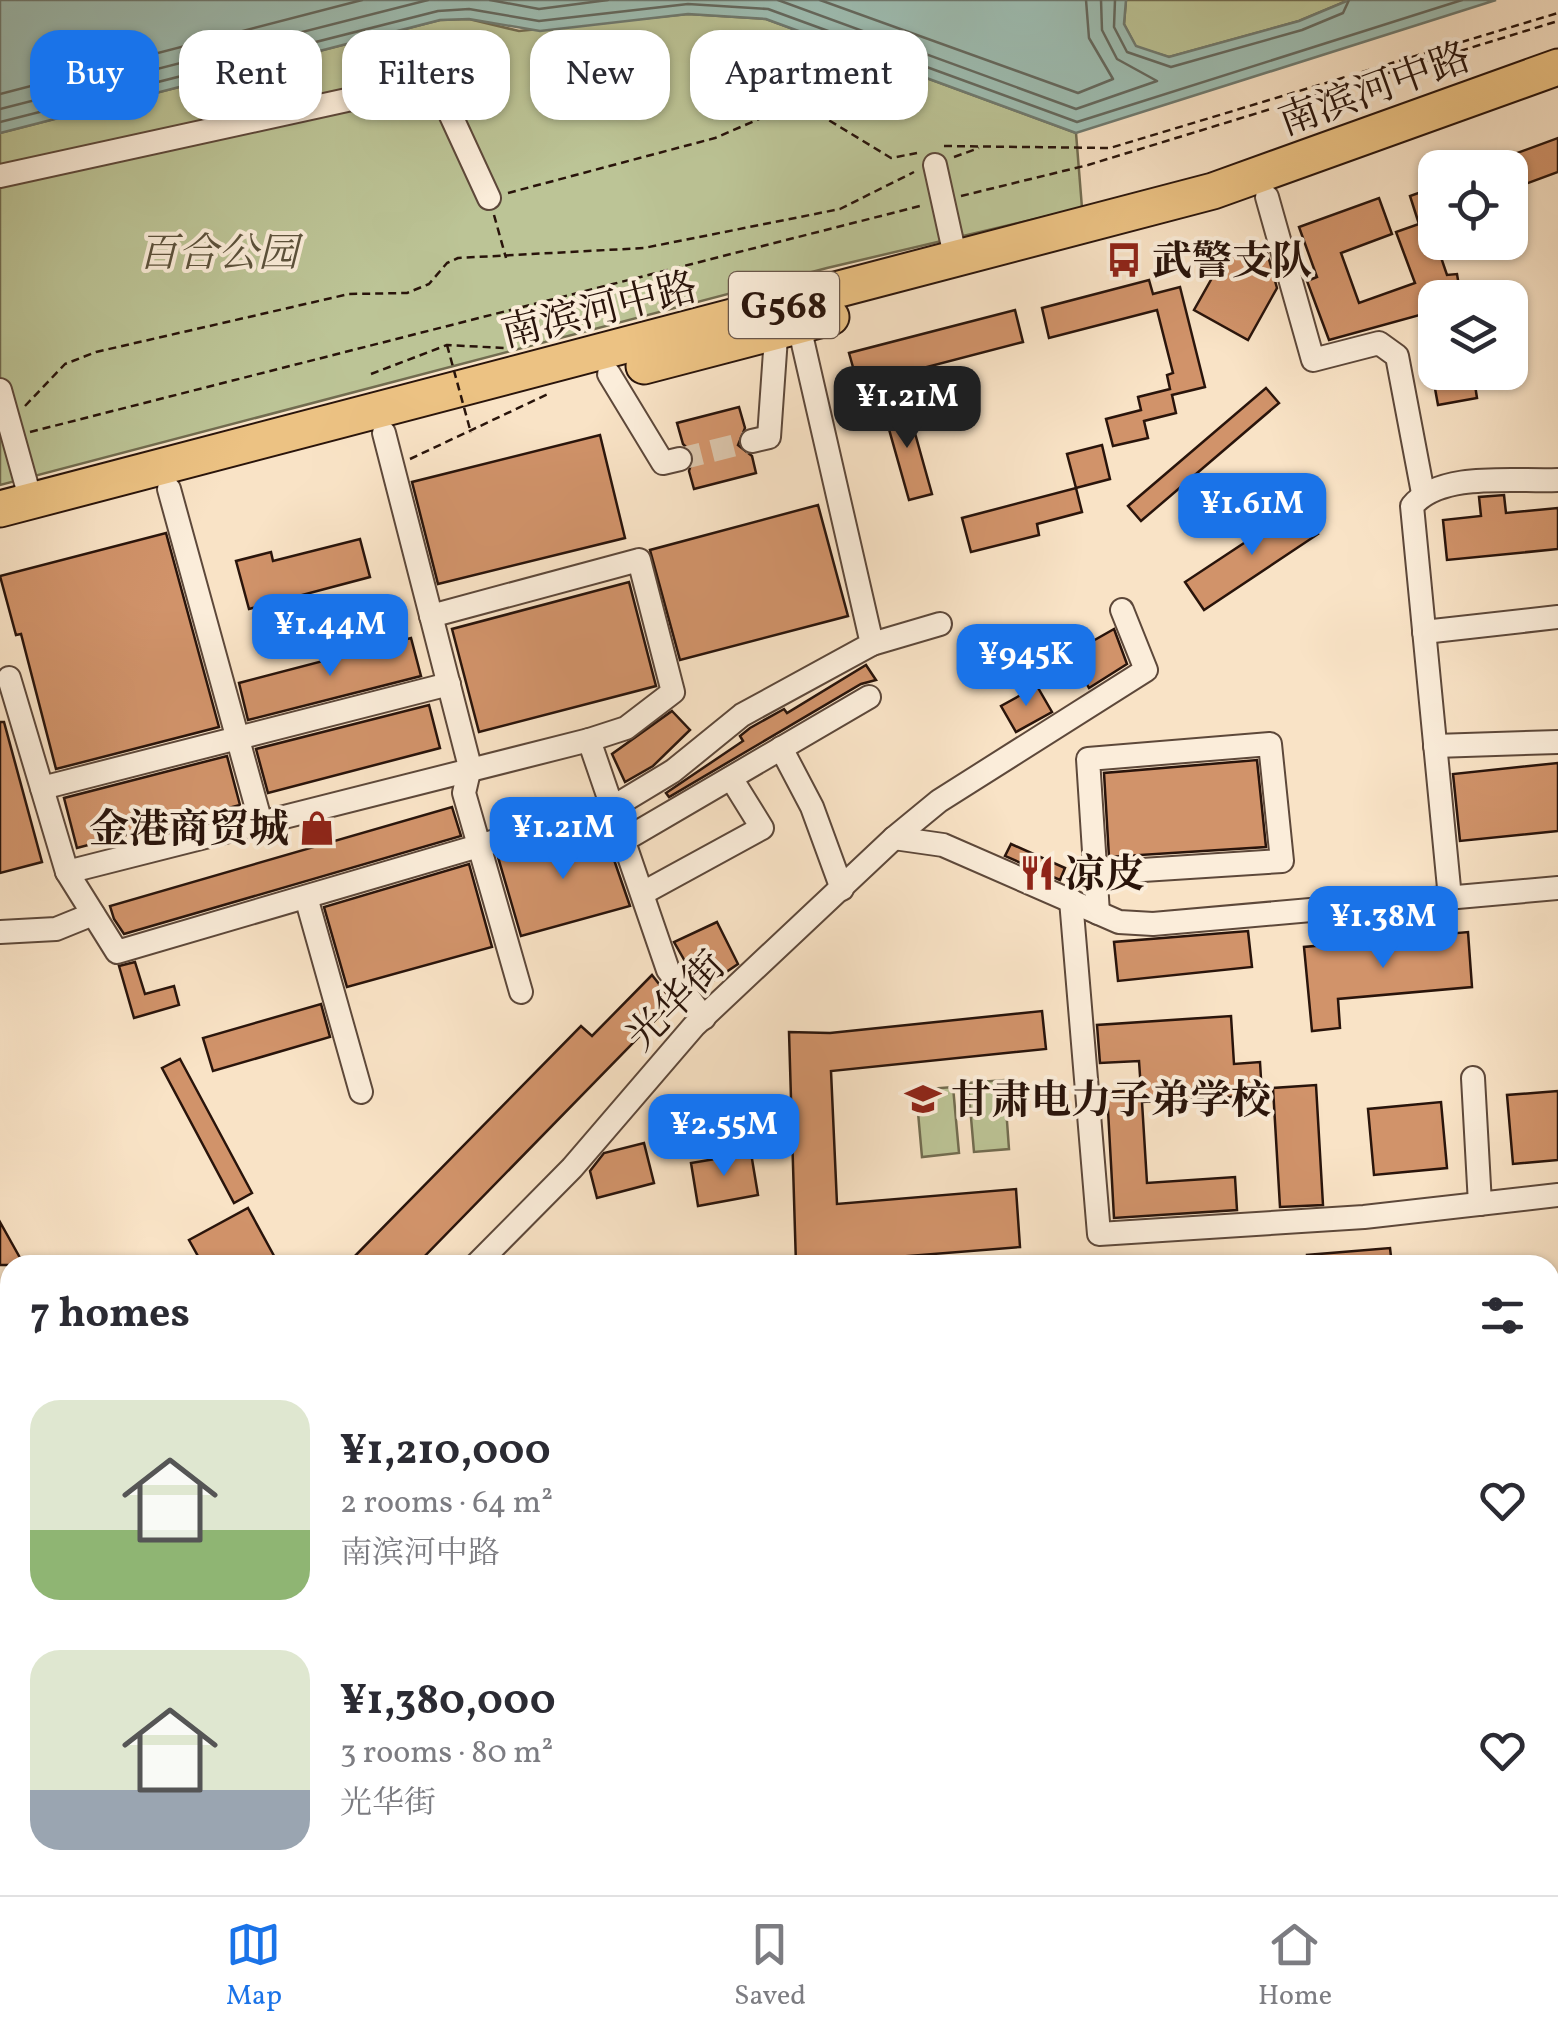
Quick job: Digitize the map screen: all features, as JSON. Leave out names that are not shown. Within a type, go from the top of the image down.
[{"type":"highway","name":"南滨河中路","points":[[0,534],[170,489],[388,450],[562,386],[784,322],[956,260],[1214,191],[1558,67]]},
{"type":"highway","name":"南滨河中路","points":[[15,505],[784,322],[1268,197],[1558,93]]},
{"type":"street","points":[[0,176],[380,93],[428,99],[448,107],[489,198]]},
{"type":"street","points":[[935,164],[956,260]]},
{"type":"street","points":[[1268,197],[1313,360],[1379,344],[1396,356],[1423,493]]},
{"type":"street","points":[[752,441],[769,437],[784,322]]},
{"type":"street","points":[[784,322],[872,644]]},
{"type":"street","points":[[609,374],[663,462],[680,458]]},
{"type":"street","points":[[0,390],[14,436],[15,505]]},
{"type":"street","points":[[388,450],[470,767],[464,793],[521,992]]},
{"type":"street","points":[[1450,898],[1412,506],[1423,493],[1466,484],[1558,480]]},
{"type":"street","points":[[170,489],[261,823]]},
{"type":"street","points":[[68,872],[470,767],[589,740],[626,728],[673,692],[640,560],[431,616]]},
{"type":"street","name":"光华街","points":[[486,1255],[572,1168],[704,1018],[894,838],[939,801],[1146,670],[1122,610]]},
{"type":"street","points":[[1424,632],[1558,617]]},
{"type":"street","points":[[10,678],[68,872],[117,952],[615,806],[673,771],[742,715],[872,644],[940,624]]},
{"type":"street","points":[[42,788],[449,684]]},
{"type":"street","points":[[626,839],[869,698]]},
{"type":"street","points":[[589,740],[615,806],[668,970],[704,1018]]},
{"type":"street","points":[[1435,746],[1558,742]]},
{"type":"street","points":[[1096,873],[1282,860],[1270,744],[1088,760],[1098,913]]},
{"type":"street","points":[[781,748],[812,807],[842,889]]},
{"type":"street","points":[[643,892],[762,828],[731,778]]},
{"type":"street","points":[[894,838],[943,845],[1118,922],[1153,924],[1558,888]]},
{"type":"street","points":[[306,897],[361,1092]]},
{"type":"street","points":[[1071,900],[1099,1234],[1364,1217],[1558,1195]]},
{"type":"street","points":[[0,932],[56,929],[93,914]]},
{"type":"street","points":[[1473,1078],[1480,1204]]},
{"type":"path","points":[[506,258],[489,198],[715,138],[787,107],[812,110],[891,158],[947,146],[1110,148],[1558,13]]},
{"type":"path","points":[[14,436],[1088,165],[1558,21]]},
{"type":"path","points":[[14,436],[24,408],[38,388],[66,364],[96,352],[348,294],[407,292],[429,284],[447,263],[458,258],[644,248],[840,209],[935,164],[981,148]]},
{"type":"path","points":[[447,345],[471,433]]},
{"type":"path","points":[[371,374],[447,345],[519,349]]},
{"type":"path","points":[[388,450],[471,433],[562,386]]},
{"type":"green space","points":[[1126,0],[1349,0],[1299,21],[1169,57],[1136,47],[1124,24]]},
{"type":"green space","name":"百合公园","points":[[688,14],[766,19],[796,30],[690,30],[690,120],[928,120],[928,79],[1076,133],[1082,208],[827,268],[0,485],[0,133],[51,120],[159,120],[159,92],[179,87],[179,120],[322,120],[322,50],[342,45],[342,120],[510,120],[510,30],[401,30],[440,20],[469,19],[519,31]]},
{"type":"green space","points":[[1004,1080],[1009,1149],[974,1152],[968,1083]]},
{"type":"green space","points":[[953,1087],[959,1153],[922,1157],[916,1090]]},
{"type":"water","points":[[0,0],[1126,0],[1124,24],[1136,46],[1169,57],[1299,21],[1349,0],[1496,0],[1076,133],[928,79],[928,30],[796,30],[766,19],[688,14],[549,30],[469,19],[440,20],[401,30],[342,30],[342,45],[322,50],[322,30],[179,30],[179,87],[159,92],[159,30],[30,30],[30,120],[51,120],[0,133]]},
{"type":"building","points":[[1558,138],[1558,172],[1528,183],[1525,150]]},
{"type":"building","points":[[1418,193],[1418,221],[1410,196]]},
{"type":"building","points":[[1379,198],[1392,234],[1341,253],[1359,303],[1415,283],[1396,232],[1418,224],[1418,260],[1442,260],[1447,275],[1457,274],[1458,280],[1418,280],[1418,315],[1329,340],[1307,281],[1317,277],[1299,227]]},
{"type":"building","points":[[1265,245],[1277,288],[1248,340],[1194,310],[1225,255]]},
{"type":"building","points":[[1149,280],[1153,294],[1180,287],[1205,387],[1172,395],[1176,413],[1144,421],[1148,438],[1113,446],[1106,419],[1141,410],[1138,397],[1170,389],[1167,375],[1173,373],[1157,310],[1049,338],[1042,308]]},
{"type":"building","points":[[1015,310],[1023,342],[858,385],[849,353]]},
{"type":"building","points":[[1266,388],[1279,403],[1141,521],[1128,506]]},
{"type":"building","points":[[1435,390],[1476,390],[1477,398],[1438,405]]},
{"type":"building","points":[[906,401],[932,494],[909,500],[883,408]]},
{"type":"building","points":[[739,407],[745,428],[738,445],[752,456],[756,473],[694,489],[689,471],[694,455],[683,444],[677,423]]},
{"type":"building","points":[[600,435],[625,538],[438,584],[412,482]]},
{"type":"building","points":[[1102,445],[1110,479],[1076,488],[1067,454]]},
{"type":"building","points":[[1076,488],[1082,512],[1037,524],[1039,535],[971,552],[962,518]]},
{"type":"building","points":[[1504,495],[1506,513],[1558,508],[1558,549],[1447,560],[1443,520],[1481,516],[1479,497]]},
{"type":"building","points":[[818,505],[848,616],[680,660],[650,550]]},
{"type":"building","points":[[1300,506],[1318,534],[1204,610],[1185,582]]},
{"type":"building","points":[[166,533],[219,727],[56,769],[21,634],[16,635],[0,576]]},
{"type":"building","points":[[360,539],[370,577],[249,609],[236,561],[271,552],[273,561]]},
{"type":"building","points":[[629,582],[656,686],[479,732],[452,629]]},
{"type":"building","points":[[1114,629],[1127,664],[1089,688],[1070,654]]},
{"type":"building","points":[[411,638],[421,676],[248,720],[239,683]]},
{"type":"building","points":[[866,665],[876,680],[861,684],[669,797],[666,793],[743,741],[740,736],[750,728],[784,709],[787,713]]},
{"type":"building","points":[[1037,686],[1052,712],[1016,732],[1001,706]]},
{"type":"building","points":[[429,705],[440,748],[268,793],[256,749]]},
{"type":"building","points":[[672,711],[690,730],[653,766],[625,782],[612,754]]},
{"type":"building","points":[[0,722],[4,722],[42,862],[0,873]]},
{"type":"building","points":[[227,756],[240,805],[77,848],[64,798]]},
{"type":"building","points":[[1257,760],[1266,847],[1109,857],[1104,773]]},
{"type":"building","points":[[1558,763],[1558,831],[1460,841],[1453,774]]},
{"type":"building","points":[[452,807],[461,836],[124,934],[114,919],[110,906]]},
{"type":"building","points":[[603,828],[630,906],[521,936],[498,857]]},
{"type":"building","points":[[1011,844],[1065,868],[1060,880],[1005,856]]},
{"type":"building","points":[[469,864],[492,947],[347,987],[324,907]]},
{"type":"building","points":[[717,922],[738,964],[701,989],[674,942]]},
{"type":"building","points":[[1248,931],[1252,967],[1118,981],[1114,942]]},
{"type":"building","points":[[1468,932],[1472,987],[1338,999],[1340,1028],[1312,1031],[1304,947]]},
{"type":"building","points":[[135,962],[145,994],[174,986],[179,1005],[134,1018],[119,966]]},
{"type":"building","points":[[652,975],[673,1002],[426,1255],[356,1255],[581,1026],[592,1036]]},
{"type":"building","points":[[321,1004],[330,1037],[213,1071],[203,1038]]},
{"type":"building","points":[[1042,1011],[1046,1049],[831,1071],[837,1204],[1016,1189],[1020,1247],[920,1255],[796,1255],[789,1032],[830,1033]]},
{"type":"building","points":[[1231,1016],[1234,1064],[1260,1062],[1262,1095],[1142,1102],[1147,1183],[1235,1177],[1237,1210],[1114,1218],[1107,1092],[1141,1090],[1139,1061],[1100,1063],[1097,1025]]},
{"type":"building","points":[[180,1059],[252,1193],[234,1203],[162,1068]]},
{"type":"building","points":[[1316,1085],[1323,1205],[1280,1207],[1273,1088]]},
{"type":"building","points":[[1558,1091],[1558,1160],[1513,1164],[1507,1095]]},
{"type":"building","points":[[1441,1102],[1447,1168],[1374,1175],[1368,1109]]},
{"type":"building","points":[[644,1143],[654,1183],[597,1198],[590,1171],[604,1153]]},
{"type":"building","points":[[751,1153],[758,1195],[698,1206],[691,1163]]},
{"type":"building","points":[[248,1208],[274,1255],[197,1255],[189,1240]]},
{"type":"building","points":[[0,1222],[18,1255],[0,1255]]},
{"type":"building","points":[[1390,1248],[1391,1255],[1307,1255]]},
{"type":"tunnel","points":[[680,459],[752,441]]},
{"type":"place","name":"武警支队","points":[[1124,260]]},
{"type":"place","name":"金港商贸城","points":[[317,828]]},
{"type":"place","name":"凉皮","points":[[1037,873]]},
{"type":"place","name":"甘肃电力子弟学校","points":[[923,1099]]}]
